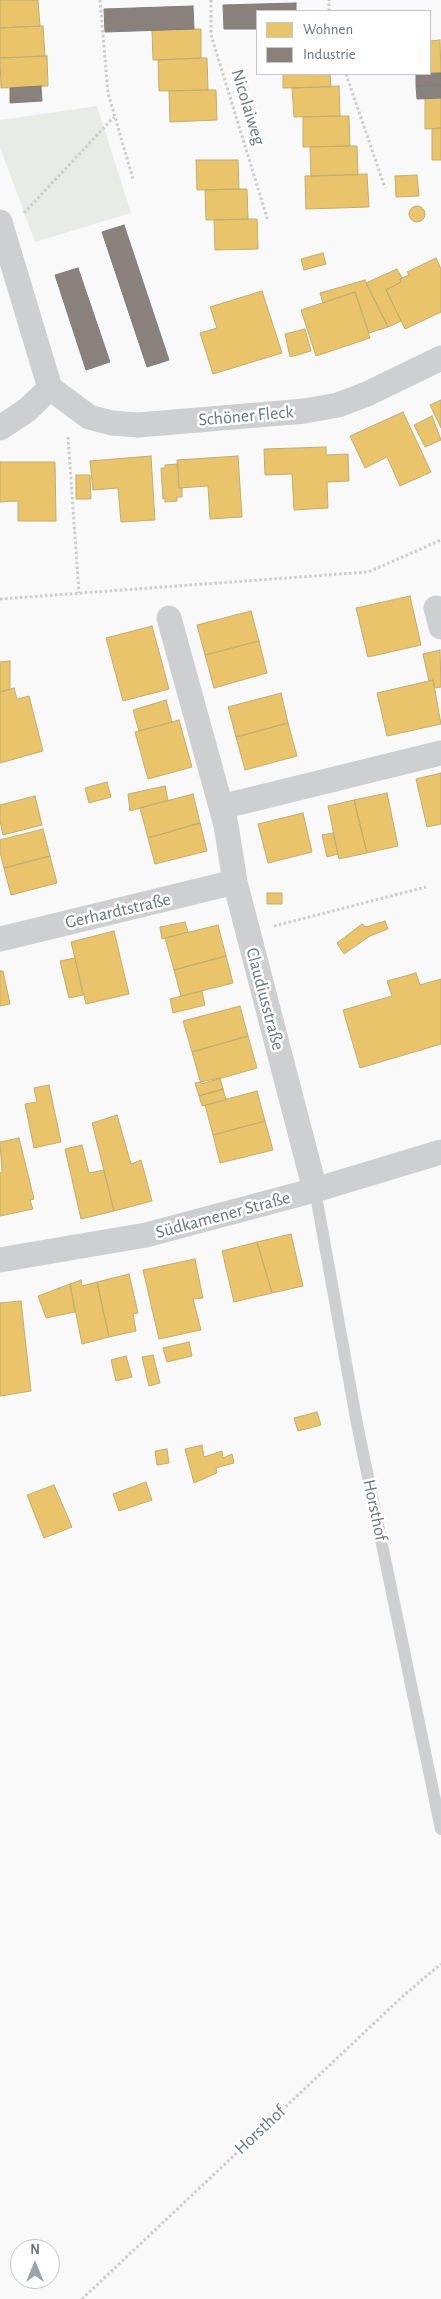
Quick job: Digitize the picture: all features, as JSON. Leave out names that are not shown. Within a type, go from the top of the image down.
[{"type":"street","points":[[0,428],[27,410],[59,395],[2,228]]},
{"type":"street","name":"Schöner Fleck","points":[[59,395],[89,417],[112,423],[138,425],[305,411],[338,405],[367,394],[441,358]]},
{"type":"street","name":"Claudiusstraße","points":[[169,618],[221,807],[235,882],[315,1190]]},
{"type":"street","points":[[221,807],[441,753]]},
{"type":"street","name":"Gerhardtstraße","points":[[0,939],[235,882]]},
{"type":"street","name":"Südkamener Straße","points":[[0,1260],[146,1235],[315,1190],[441,1152]]},
{"type":"lane","name":"Horsthof","points":[[315,1190],[358,1424],[441,1829]]},
{"type":"path","points":[[100,0],[104,72],[133,179]]},
{"type":"path","name":"Nicolaiweg","points":[[211,0],[211,35],[268,221]]},
{"type":"path","points":[[346,75],[385,188]]},
{"type":"path","points":[[2,228],[115,117]]},
{"type":"path","points":[[59,395],[78,593]]},
{"type":"path","points":[[0,599],[368,572],[441,540]]},
{"type":"path","points":[[248,932],[426,887]]},
{"type":"path","name":"Horsthof","points":[[82,2299],[404,1995],[441,1964]]},
{"type":"shaded area","points":[[97,106],[131,213],[35,242],[0,147],[0,120]]},
{"type":"building: Wohnen","points":[[0,0],[38,0],[40,26],[0,28]]},
{"type":"building: Wohnen","points":[[43,26],[45,56],[0,58],[0,28]]},
{"type":"building: Wohnen","points":[[201,29],[201,58],[153,60],[152,30]]},
{"type":"building: Wohnen","points":[[440,40],[441,73],[431,73],[431,41]]},
{"type":"building: Wohnen","points":[[47,56],[48,86],[1,88],[0,58]]},
{"type":"building: Wohnen","points":[[207,58],[208,90],[159,91],[158,60]]},
{"type":"building: Wohnen","points":[[283,75],[330,75],[331,87],[283,88]]},
{"type":"building: Wohnen","points":[[339,86],[340,116],[294,117],[292,88]]},
{"type":"building: Wohnen","points":[[216,90],[217,120],[170,122],[169,91]]},
{"type":"building: Wohnen","points":[[425,98],[441,98],[441,128],[425,129]]},
{"type":"building: Wohnen","points":[[349,116],[350,146],[303,147],[303,117]]},
{"type":"building: Wohnen","points":[[441,128],[441,160],[432,160],[432,129]]},
{"type":"building: Wohnen","points":[[357,146],[358,175],[311,176],[310,147]]},
{"type":"building: Wohnen","points":[[196,160],[238,160],[239,189],[197,190]]},
{"type":"building: Wohnen","points":[[367,174],[369,207],[306,209],[305,176]]},
{"type":"building: Wohnen","points":[[417,175],[419,196],[396,197],[395,176]]},
{"type":"building: Wohnen","points":[[247,189],[248,219],[206,220],[205,190]]},
{"type":"building: Wohnen","points":[[417,206],[423,208],[425,214],[423,220],[417,222],[411,220],[409,214],[411,208]]},
{"type":"building: Wohnen","points":[[257,219],[258,249],[215,250],[214,220]]},
{"type":"building: Wohnen","points":[[323,253],[326,264],[304,270],[301,259]]},
{"type":"building: Wohnen","points":[[436,258],[441,269],[441,312],[405,329],[386,290],[401,282],[400,279],[409,275],[407,272]]},
{"type":"building: Wohnen","points":[[397,269],[402,278],[400,279],[401,282],[386,290],[401,321],[388,327],[366,283]]},
{"type":"building: Wohnen","points":[[365,280],[388,327],[369,333],[355,292],[323,303],[320,293]]},
{"type":"building: Wohnen","points":[[262,291],[282,353],[213,374],[200,333],[217,328],[210,307]]},
{"type":"building: Wohnen","points":[[355,292],[370,338],[316,356],[301,310]]},
{"type":"building: Wohnen","points":[[305,329],[311,351],[290,357],[285,334]]},
{"type":"building: Wohnen","points":[[441,400],[441,428],[430,405]]},
{"type":"building: Wohnen","points":[[403,412],[431,472],[400,486],[387,457],[365,468],[350,436]]},
{"type":"building: Wohnen","points":[[432,416],[441,440],[425,447],[414,425]]},
{"type":"building: Wohnen","points":[[326,447],[326,455],[348,454],[349,481],[327,482],[328,508],[294,510],[292,474],[265,475],[264,449]]},
{"type":"building: Wohnen","points":[[151,456],[155,520],[121,522],[118,488],[93,490],[90,461]]},
{"type":"building: Wohnen","points":[[238,456],[242,517],[210,519],[208,486],[179,488],[177,460]]},
{"type":"building: Wohnen","points":[[0,462],[55,462],[56,521],[18,521],[18,501],[0,502]]},
{"type":"building: Wohnen","points":[[178,464],[179,488],[182,488],[182,497],[177,497],[177,501],[165,502],[165,498],[163,499],[161,468],[165,468],[165,465]]},
{"type":"building: Wohnen","points":[[76,475],[90,475],[91,499],[76,499]]},
{"type":"building: Wohnen","points":[[410,596],[421,645],[368,657],[356,608]]},
{"type":"building: Wohnen","points":[[251,611],[259,641],[205,655],[197,625]]},
{"type":"building: Wohnen","points":[[152,626],[169,689],[123,701],[106,638]]},
{"type":"building: Wohnen","points":[[259,641],[267,673],[214,688],[205,655]]},
{"type":"building: Wohnen","points":[[440,650],[441,687],[435,688],[433,680],[429,681],[423,654]]},
{"type":"building: Wohnen","points":[[10,661],[10,689],[0,692],[0,662]]},
{"type":"building: Wohnen","points":[[433,680],[441,724],[387,736],[377,693]]},
{"type":"building: Wohnen","points":[[14,688],[17,699],[29,696],[43,751],[0,763],[0,692]]},
{"type":"building: Wohnen","points":[[281,693],[288,723],[236,737],[228,707]]},
{"type":"building: Wohnen","points":[[166,700],[172,722],[139,731],[133,710]]},
{"type":"building: Wohnen","points":[[179,720],[192,767],[148,779],[135,732]]},
{"type":"building: Wohnen","points":[[288,723],[297,756],[245,770],[236,737]]},
{"type":"building: Wohnen","points":[[441,773],[441,824],[427,827],[416,779]]},
{"type":"building: Wohnen","points":[[107,782],[111,797],[89,803],[85,788]]},
{"type":"building: Wohnen","points":[[165,786],[168,800],[130,811],[128,794]]},
{"type":"building: Wohnen","points":[[387,793],[398,846],[367,853],[354,800]]},
{"type":"building: Wohnen","points":[[193,794],[200,823],[148,838],[140,808]]},
{"type":"building: Wohnen","points":[[35,796],[42,825],[3,835],[0,821],[0,805]]},
{"type":"building: Wohnen","points":[[354,800],[367,853],[339,859],[328,806]]},
{"type":"building: Wohnen","points":[[303,813],[312,852],[268,863],[258,824]]},
{"type":"building: Wohnen","points":[[200,823],[207,851],[155,864],[148,838]]},
{"type":"building: Wohnen","points":[[43,829],[50,856],[4,868],[0,852],[0,840]]},
{"type":"building: Wohnen","points":[[333,833],[338,854],[327,857],[322,835]]},
{"type":"building: Wohnen","points":[[50,856],[57,883],[11,895],[4,868]]},
{"type":"building: Wohnen","points":[[267,893],[282,893],[282,904],[267,904]]},
{"type":"building: Wohnen","points":[[385,921],[388,929],[370,936],[344,954],[337,943],[362,924],[366,927]]},
{"type":"building: Wohnen","points":[[185,922],[188,932],[162,939],[160,927]]},
{"type":"building: Wohnen","points":[[218,925],[226,956],[174,970],[165,938]]},
{"type":"building: Wohnen","points":[[114,931],[129,994],[86,1004],[71,942]]},
{"type":"building: Wohnen","points":[[226,956],[233,983],[181,996],[174,970]]},
{"type":"building: Wohnen","points":[[75,958],[83,995],[69,998],[60,961]]},
{"type":"building: Wohnen","points":[[0,971],[3,971],[10,1004],[0,1006]]},
{"type":"building: Wohnen","points":[[416,973],[420,985],[441,979],[441,1044],[360,1068],[343,1010],[392,996],[387,981]]},
{"type":"building: Wohnen","points":[[202,991],[205,1005],[173,1013],[170,999]]},
{"type":"building: Wohnen","points":[[240,1006],[248,1036],[192,1052],[183,1021]]},
{"type":"building: Wohnen","points":[[248,1036],[257,1068],[201,1084],[192,1052]]},
{"type":"building: Wohnen","points":[[220,1078],[223,1089],[199,1096],[195,1083]]},
{"type":"building: Wohnen","points":[[49,1085],[61,1142],[34,1148],[25,1104],[37,1102],[34,1088]]},
{"type":"building: Wohnen","points":[[223,1089],[226,1100],[202,1106],[199,1096]]},
{"type":"building: Wohnen","points":[[257,1091],[265,1121],[213,1135],[205,1105]]},
{"type":"building: Wohnen","points":[[117,1115],[131,1164],[141,1160],[152,1201],[114,1211],[92,1123]]},
{"type":"building: Wohnen","points":[[265,1121],[273,1150],[220,1163],[213,1135]]},
{"type":"building: Wohnen","points":[[19,1138],[34,1199],[30,1200],[33,1209],[0,1216],[0,1173],[2,1172],[0,1142]]},
{"type":"building: Wohnen","points":[[82,1145],[89,1173],[104,1170],[114,1211],[81,1219],[65,1149]]},
{"type":"building: Wohnen","points":[[291,1234],[303,1286],[272,1293],[257,1242]]},
{"type":"building: Wohnen","points":[[257,1242],[272,1293],[234,1302],[222,1251]]},
{"type":"building: Wohnen","points":[[195,1259],[203,1298],[193,1299],[201,1330],[159,1339],[143,1270]]},
{"type":"building: Wohnen","points":[[129,1274],[138,1313],[133,1314],[136,1331],[109,1337],[97,1282]]},
{"type":"building: Wohnen","points":[[81,1280],[82,1286],[97,1282],[109,1337],[82,1344],[70,1284]]},
{"type":"building: Wohnen","points":[[70,1284],[75,1312],[46,1318],[38,1296]]},
{"type":"building: Wohnen","points":[[21,1301],[31,1391],[0,1396],[0,1303]]},
{"type":"building: Wohnen","points":[[189,1342],[192,1356],[167,1362],[163,1348]]},
{"type":"building: Wohnen","points":[[153,1355],[160,1383],[149,1386],[142,1357]]},
{"type":"building: Wohnen","points":[[126,1356],[132,1377],[116,1381],[111,1360]]},
{"type":"building: Wohnen","points":[[317,1412],[321,1425],[298,1431],[294,1418]]},
{"type":"building: Wohnen","points":[[202,1445],[204,1457],[222,1451],[223,1458],[232,1454],[234,1463],[216,1468],[217,1473],[194,1483],[185,1449]]},
{"type":"building: Wohnen","points":[[167,1449],[169,1463],[157,1465],[155,1451]]},
{"type":"building: Wohnen","points":[[146,1482],[152,1500],[119,1511],[113,1494]]},
{"type":"building: Wohnen","points":[[54,1485],[72,1527],[44,1538],[27,1495]]},
{"type":"building: Industrie","points":[[296,3],[296,10],[256,10],[256,29],[224,29],[223,5]]},
{"type":"building: Industrie","points":[[193,6],[194,29],[105,32],[104,9]]},
{"type":"building: Industrie","points":[[431,73],[441,73],[441,85],[416,86],[416,75],[431,75]]},
{"type":"building: Industrie","points":[[441,85],[441,98],[417,99],[416,86]]},
{"type":"building: Industrie","points":[[41,86],[42,101],[10,103],[10,88]]},
{"type":"building: Industrie","points":[[124,225],[169,360],[147,367],[102,232]]},
{"type":"building: Industrie","points":[[78,268],[110,362],[86,370],[55,275]]}]
